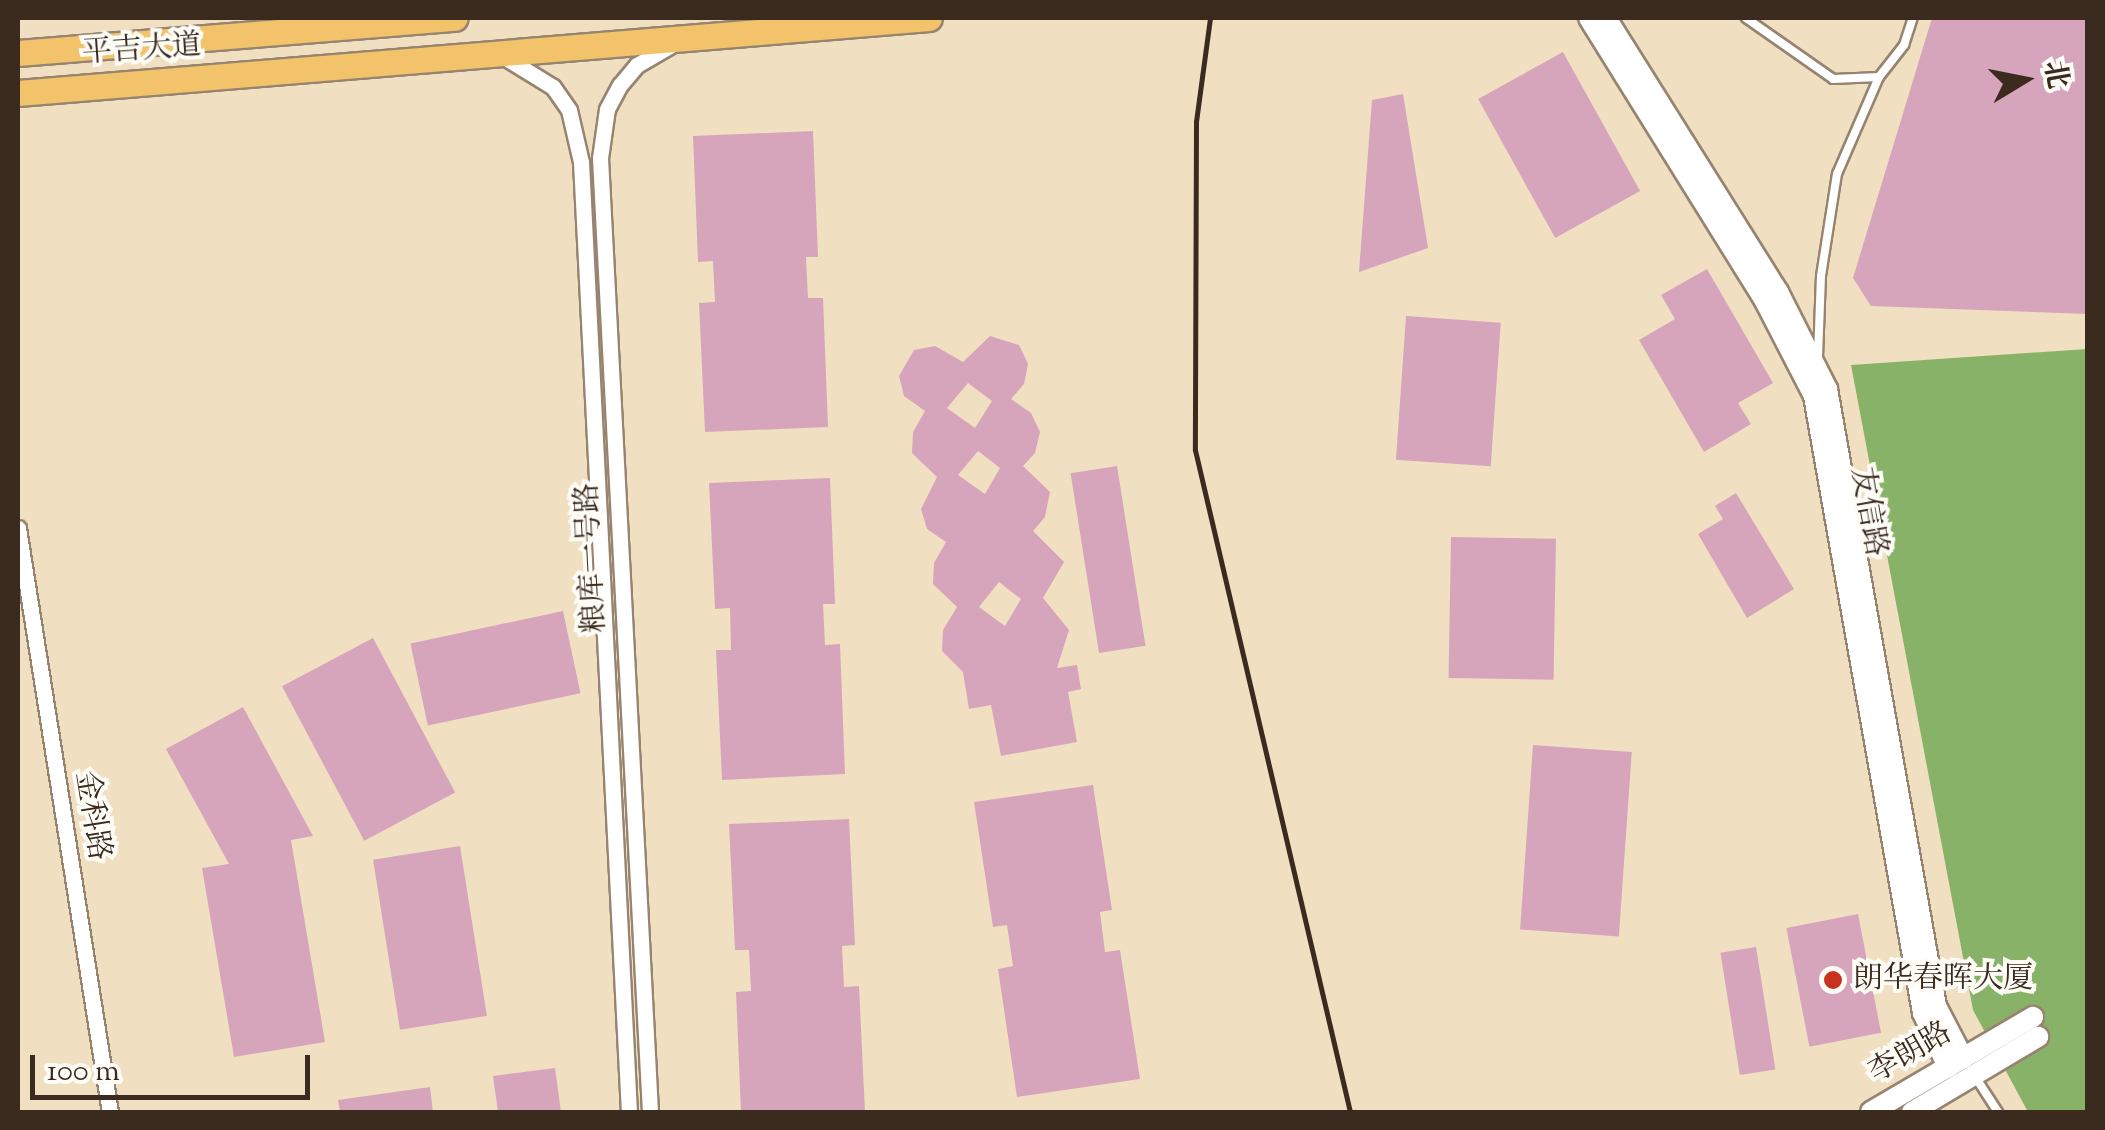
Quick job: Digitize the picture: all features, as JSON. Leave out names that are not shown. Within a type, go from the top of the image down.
[{"type":"main road","name":"平吉大道","points":[[18,53],[455,18]]},
{"type":"main road","name":"平吉大道","points":[[18,93],[685,40],[808,22],[928,18]]},
{"type":"street","name":"友信路","points":[[1588,18],[1764,299],[1814,396],[1923,1013],[1962,1067]]},
{"type":"street","name":"友信路","points":[[1606,18],[1778,292],[1817,370],[1846,478],[1936,1006],[1962,1067]]},
{"type":"street","name":"粮库一号路","points":[[650,1112],[600,158],[608,109],[620,85],[637,65],[685,40]]},
{"type":"street","name":"粮库一号路","points":[[497,56],[518,62],[554,88],[569,110],[581,162],[629,1112]]},
{"type":"street","name":"金科路","points":[[18,528],[110,1112]]},
{"type":"street","name":"李朗路","points":[[1871,1112],[2036,1027]]},
{"type":"street","name":"李朗路","points":[[1912,1112],[1962,1067]]},
{"type":"lane","points":[[1746,18],[1833,79],[1879,77]]},
{"type":"lane","points":[[1817,370],[1821,276],[1837,174],[1879,77],[1904,46],[1913,18]]},
{"type":"lane","points":[[1962,1067],[1998,1112]]},
{"type":"green space","points":[[2087,349],[2087,1112],[2028,1112],[1973,1010],[1851,365]]},
{"type":"building","points":[[1932,18],[2088,18],[2088,314],[1871,306],[1853,278]]},
{"type":"building","points":[[1563,52],[1640,191],[1555,238],[1478,99]]},
{"type":"building","points":[[1403,94],[1428,248],[1359,272],[1372,100]]},
{"type":"building","points":[[813,131],[818,257],[806,257],[808,298],[823,298],[828,427],[705,432],[699,303],[715,302],[713,261],[698,262],[693,136]]},
{"type":"building","points":[[1707,269],[1773,383],[1738,403],[1751,424],[1704,452],[1639,340],[1675,319],[1661,295]]},
{"type":"building","points":[[1406,316],[1501,323],[1491,466],[1396,460]]},
{"type":"building","points":[[990,336],[1019,345],[1028,364],[1024,384],[1011,399],[1031,413],[1040,432],[1035,453],[1023,466],[1050,492],[1045,517],[1033,531],[1064,562],[1043,598],[1069,630],[1057,668],[1077,665],[1081,689],[1068,692],[1077,742],[1001,756],[991,705],[969,709],[963,672],[942,651],[943,630],[957,607],[933,584],[934,563],[946,542],[927,529],[921,509],[937,477],[912,453],[913,432],[925,411],[904,396],[899,376],[914,350],[935,346],[963,362]],"holes":[[[968,383],[992,401],[975,428],[947,408]],[[978,451],[1000,468],[985,494],[958,475]],[[999,582],[1021,599],[1005,626],[979,607]]]},
{"type":"building","points":[[1117,466],[1145,646],[1099,653],[1071,473]]},
{"type":"building","points":[[830,478],[835,604],[823,604],[825,645],[840,644],[845,774],[722,780],[716,650],[731,650],[730,608],[715,609],[709,483]]},
{"type":"building","points":[[1736,493],[1794,589],[1747,618],[1698,534],[1723,519],[1715,506]]},
{"type":"building","points":[[1451,537],[1556,539],[1554,680],[1449,678]]},
{"type":"building","points":[[563,611],[580,693],[428,726],[410,643]]},
{"type":"building","points":[[373,638],[455,793],[364,841],[282,686]]},
{"type":"building","points":[[243,707],[313,836],[291,840],[325,1042],[234,1057],[202,868],[229,864],[166,749]]},
{"type":"building","points":[[1533,745],[1632,752],[1619,936],[1520,930]]},
{"type":"building","points":[[1093,785],[1112,910],[1100,912],[1105,952],[1120,950],[1140,1079],[1017,1097],[998,969],[1013,966],[1007,925],[993,927],[974,802]]},
{"type":"building","points":[[849,819],[855,945],[842,946],[844,987],[859,986],[865,1112],[741,1112],[736,992],[751,991],[749,950],[735,950],[729,824]]},
{"type":"building","points":[[460,846],[487,1016],[400,1030],[373,860]]},
{"type":"building","name":"朗华春晖大厦","points":[[1858,914],[1881,1033],[1809,1047],[1786,928]]},
{"type":"building","name":"朗华春晖大厦","points":[[1756,947],[1775,1069],[1740,1075],[1720,953]]},
{"type":"building","points":[[555,1068],[561,1112],[498,1112],[493,1076]]},
{"type":"building","points":[[430,1087],[433,1112],[340,1112],[338,1100]]},
{"type":"railway","points":[[1210,18],[1196,122],[1195,450],[1350,1112]]},
{"type":"place","name":"朗华春晖大厦","points":[[1833,980]]}]
